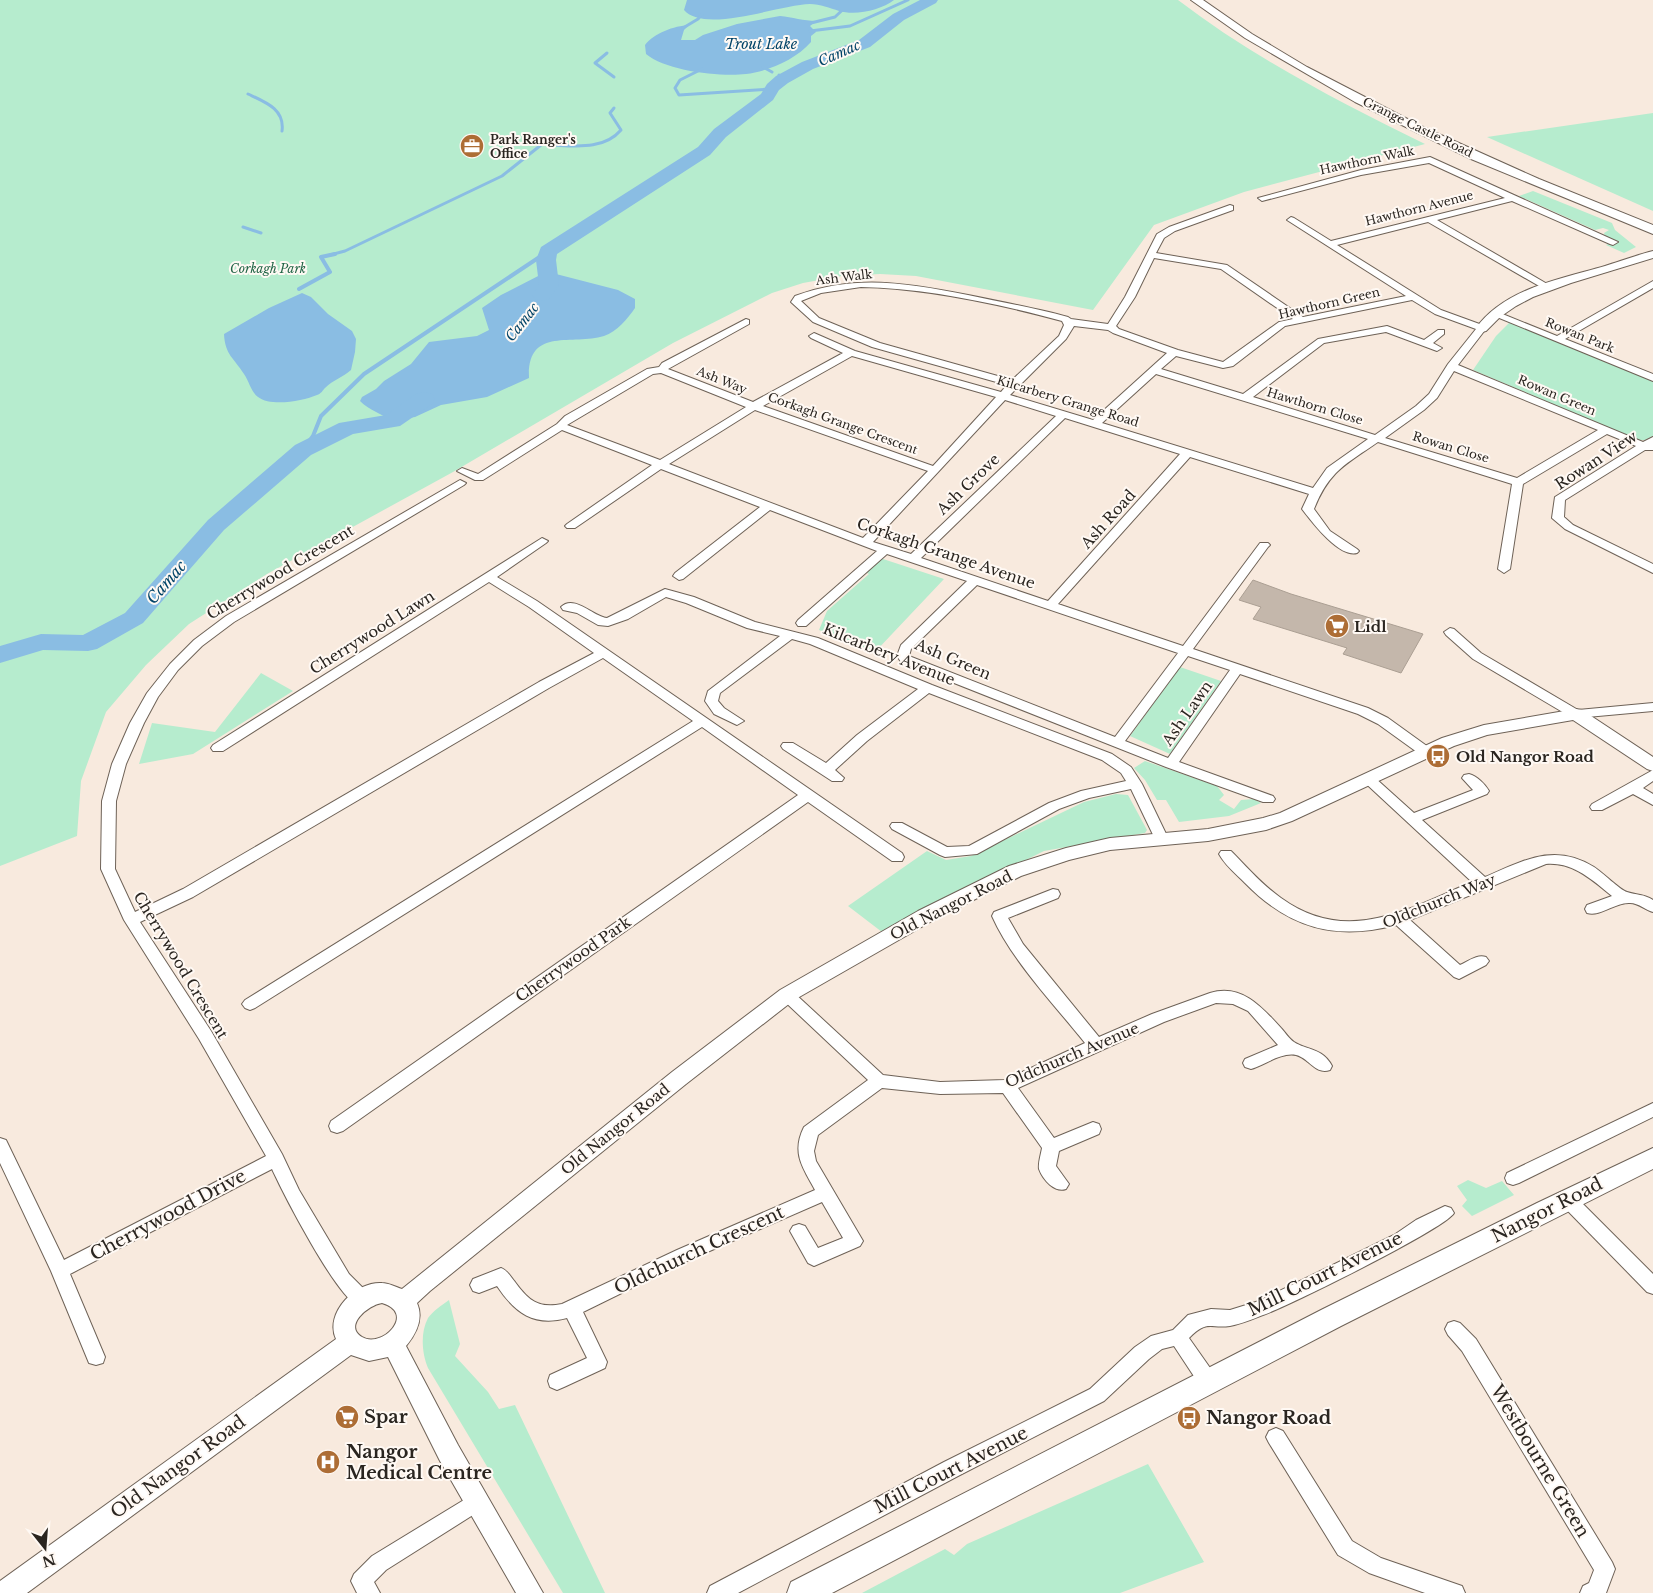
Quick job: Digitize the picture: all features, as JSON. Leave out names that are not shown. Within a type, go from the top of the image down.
[{"type":"main road","name":"Grange Castle Road","points":[[1196,0],[1303,69],[1379,109],[1466,151],[1653,228]]},
{"type":"main road","name":"Grange Castle Road","points":[[1207,0],[1318,68],[1404,113],[1653,228]]},
{"type":"main road","name":"Nangor Road","points":[[802,1593],[1208,1381],[1567,1199],[1653,1158]]},
{"type":"street","name":"Hawthorn Walk","points":[[1262,198],[1339,178],[1425,160],[1436,162],[1613,242]]},
{"type":"street","points":[[1268,188],[1279,194]]},
{"type":"street","name":"Hawthorn Avenue","points":[[1330,244],[1514,198]]},
{"type":"street","points":[[1111,327],[1130,297],[1157,240],[1165,233],[1214,210],[1230,208]]},
{"type":"street","points":[[1428,219],[1546,288]]},
{"type":"street","points":[[1290,220],[1438,312],[1482,328]]},
{"type":"street","points":[[1595,235],[1606,229]]},
{"type":"street","points":[[1639,258],[1653,248]]},
{"type":"street","points":[[1353,551],[1326,533],[1308,509],[1315,492],[1332,470],[1433,396],[1452,366],[1482,328],[1497,315],[1522,299],[1546,288],[1653,254]]},
{"type":"street","points":[[1150,255],[1224,267],[1301,320]]},
{"type":"street","points":[[1558,339],[1653,284]]},
{"type":"street","name":"Ash Walk","points":[[1014,384],[876,345],[825,325],[807,314],[796,302],[798,298],[852,286],[902,286],[1019,307],[1065,319],[1068,322]]},
{"type":"street","name":"Hawthorn Green","points":[[1068,322],[1111,327],[1120,333],[1174,352],[1223,365],[1229,364],[1279,325],[1414,297]]},
{"type":"street","name":"Rowan Park","points":[[1497,315],[1653,378]]},
{"type":"street","name":"Ash Way","points":[[662,370],[666,365],[746,322]]},
{"type":"street","points":[[866,542],[1014,384],[1063,337],[1069,325],[1068,322]]},
{"type":"street","name":"Hawthorn Close","points":[[1245,398],[1320,341],[1381,329],[1392,330],[1437,348]]},
{"type":"street","points":[[1426,343],[1442,332]]},
{"type":"street","name":"Kilcarbery Grange Road","points":[[814,336],[850,353],[1004,396],[1315,492]]},
{"type":"street","points":[[1095,424],[1174,352]]},
{"type":"street","name":"Ash Way","points":[[561,426],[563,422],[651,371],[662,370],[754,406],[850,353]]},
{"type":"street","name":"Rowan Green","points":[[1452,366],[1606,430],[1650,445]]},
{"type":"street","name":"Hawthorn Close","points":[[1154,370],[1377,438]]},
{"type":"street","name":"Corkagh Grange Crescent","points":[[571,526],[660,465],[754,406],[935,470]]},
{"type":"street","name":"Ash Grove","points":[[914,558],[1064,414]]},
{"type":"street","name":"Corkagh Grange Avenue","points":[[561,426],[866,542],[1184,652],[1374,715],[1426,752]]},
{"type":"street","name":"Cherrywood Crescent","points":[[362,1299],[343,1280],[292,1194],[276,1159],[205,1035],[131,920],[108,869],[109,801],[119,764],[137,723],[152,696],[174,667],[198,643],[230,618],[270,597],[461,477],[479,478],[561,426]]},
{"type":"street","points":[[1504,570],[1518,482],[1606,430]]},
{"type":"street","name":"Rowan Close","points":[[1377,438],[1518,482]]},
{"type":"street","name":"Rowan View","points":[[1650,445],[1559,499],[1558,518],[1569,527],[1653,569]]},
{"type":"street","name":"Ash Road","points":[[1050,606],[1188,452]]},
{"type":"street","points":[[679,576],[768,506]]},
{"type":"street","name":"Cherrywood Lawn","points":[[218,748],[489,577],[542,541]]},
{"type":"street","points":[[1117,744],[1264,545]]},
{"type":"street","points":[[802,623],[886,549]]},
{"type":"street","points":[[489,577],[535,606],[701,722],[809,794],[897,857]]},
{"type":"street","name":"Ash Green","points":[[976,579],[905,648],[903,656],[905,659],[1171,764]]},
{"type":"street","name":"Kilcarbery Avenue","points":[[567,607],[574,606],[604,622],[614,622],[651,599],[665,593],[690,600],[751,625],[814,641],[926,688],[1106,757],[1126,770],[1162,838]]},
{"type":"street","points":[[1450,632],[1477,656],[1576,714],[1653,766]]},
{"type":"street","points":[[737,721],[719,711],[712,701],[714,691],[789,635]]},
{"type":"street","points":[[131,920],[188,893],[544,685],[603,653]]},
{"type":"street","name":"Ash Lawn","points":[[1237,669],[1171,764],[1268,799]]},
{"type":"street","points":[[788,746],[832,774],[862,738],[926,688]]},
{"type":"street","name":"Old Nangor Road","points":[[404,1301],[422,1284],[636,1112],[787,995],[925,916],[1015,871],[1066,854],[1110,844],[1208,835],[1266,824],[1369,780],[1426,752],[1484,730],[1576,714],[1653,707]]},
{"type":"street","points":[[250,1004],[701,722]]},
{"type":"street","points":[[1597,807],[1633,788],[1653,774]]},
{"type":"street","points":[[1413,818],[1482,791],[1470,778]]},
{"type":"street","points":[[1369,780],[1483,883]]},
{"type":"street","points":[[896,826],[945,852],[972,850],[1054,806],[1086,794],[1135,784]]},
{"type":"street","points":[[1633,788],[1653,800]]},
{"type":"street","name":"Cherrywood Park","points":[[337,1126],[809,794]]},
{"type":"street","name":"Oldchurch Way","points":[[1226,854],[1264,892],[1285,908],[1312,921],[1344,928],[1378,926],[1400,920],[1483,883],[1552,857],[1569,860],[1587,868],[1622,896]]},
{"type":"street","points":[[1053,894],[1000,916],[1006,930],[1018,948],[1096,1045]]},
{"type":"street","points":[[1592,909],[1622,896],[1646,901],[1653,907]]},
{"type":"street","points":[[1400,920],[1458,973],[1481,962]]},
{"type":"street","points":[[787,995],[879,1080]]},
{"type":"street","name":"Oldchurch Avenue","points":[[879,1080],[940,1088],[1007,1086],[1158,1018],[1215,997],[1235,998],[1253,1007],[1289,1047]]},
{"type":"street","points":[[1251,1063],[1289,1047],[1309,1053],[1324,1066]]},
{"type":"street","name":"Oldchurch Crescent","points":[[799,1231],[814,1258],[854,1241],[808,1162],[806,1151],[810,1132],[879,1080]]},
{"type":"street","points":[[1007,1086],[1051,1147],[1047,1166],[1060,1184]]},
{"type":"street","points":[[1513,1178],[1653,1110]]},
{"type":"street","points":[[1051,1147],[1093,1129]]},
{"type":"street","points":[[0,1145],[60,1271],[96,1357]]},
{"type":"street","name":"Cherrywood Drive","points":[[60,1271],[276,1159]]},
{"type":"street","name":"Oldchurch Crescent","points":[[479,1285],[501,1276],[512,1294],[525,1306],[544,1314],[572,1309],[683,1255],[826,1193]]},
{"type":"street","points":[[1567,1199],[1653,1286]]},
{"type":"street","name":"Mill Court Avenue","points":[[717,1593],[951,1469],[1097,1395],[1142,1353],[1157,1342],[1178,1337],[1194,1321],[1211,1317],[1230,1318],[1266,1306],[1400,1240],[1422,1225],[1445,1213]]},
{"type":"street","points":[[382,1293],[391,1294],[404,1301],[410,1320],[401,1337],[393,1344],[372,1350],[362,1349],[350,1342],[344,1331],[345,1322],[354,1306],[362,1299],[382,1293]]},
{"type":"street","points":[[557,1381],[598,1362],[572,1309]]},
{"type":"street","name":"Westbourne Green","points":[[1454,1329],[1469,1345],[1605,1569],[1597,1590],[1590,1593]]},
{"type":"street","points":[[1178,1337],[1208,1381]]},
{"type":"street","name":"Old Nangor Road","points":[[5,1593],[350,1342]]},
{"type":"street","points":[[393,1344],[449,1453],[530,1593]]},
{"type":"street","points":[[1276,1437],[1345,1548],[1376,1566],[1455,1593]]},
{"type":"street","points":[[370,1593],[362,1581],[379,1563],[477,1502]]},
{"type":"green space","name":"Corkagh Park","points":[[0,0],[1178,0],[1267,60],[1361,112],[1425,144],[1244,192],[1154,225],[1093,310],[916,276],[880,274],[842,276],[803,283],[772,293],[673,343],[453,472],[267,574],[189,624],[146,665],[106,712],[81,781],[77,836],[0,866]]},
{"type":"green space","points":[[1653,113],[1653,211],[1487,137]]},
{"type":"green space","points":[[1533,191],[1612,223],[1615,230],[1636,247],[1624,253],[1606,245],[1615,241],[1605,236],[1604,233],[1609,230],[1603,228],[1595,230],[1519,196]]},
{"type":"green space","points":[[1510,322],[1653,380],[1653,436],[1645,440],[1638,440],[1473,370],[1496,336]]},
{"type":"green space","points":[[880,558],[944,579],[875,652],[819,630],[827,611],[869,574],[865,572]]},
{"type":"green space","points":[[1180,667],[1221,681],[1170,754],[1130,736]]},
{"type":"green space","points":[[261,673],[293,691],[193,754],[139,764],[152,723],[215,732]]},
{"type":"green space","points":[[1145,761],[1217,786],[1224,795],[1219,800],[1234,809],[1241,800],[1254,799],[1261,803],[1229,816],[1179,822],[1166,800],[1157,800],[1145,780],[1134,768]]},
{"type":"green space","points":[[1116,794],[1128,795],[1147,830],[1145,833],[1044,851],[882,932],[848,906],[927,851],[946,860],[971,856],[1084,802]]},
{"type":"green space","points":[[1468,1180],[1486,1188],[1502,1181],[1514,1195],[1472,1216],[1462,1206],[1467,1200],[1457,1186]]},
{"type":"green space","points":[[449,1300],[460,1344],[455,1356],[488,1392],[499,1409],[515,1405],[605,1593],[563,1593],[428,1368],[424,1356],[423,1343],[425,1324],[432,1313]]},
{"type":"green space","points":[[1148,1464],[1204,1562],[1120,1593],[862,1593],[945,1549],[954,1555],[967,1544]]},
{"type":"water","points":[[687,0],[894,0],[882,7],[853,13],[810,4],[725,19],[708,19],[694,17],[684,10]]},
{"type":"water","name":"Trout Lake","points":[[780,16],[816,21],[810,26],[816,32],[811,36],[811,42],[797,54],[781,64],[764,70],[735,75],[694,72],[666,65],[646,54],[645,45],[649,41],[659,34],[677,27],[689,25],[684,30],[681,40],[695,40],[703,35],[737,24]]},
{"type":"water","points":[[551,259],[551,269],[556,274],[618,290],[635,299],[635,308],[618,328],[604,336],[592,339],[554,341],[543,344],[535,351],[530,362],[529,378],[487,397],[441,405],[415,417],[392,421],[360,401],[362,397],[376,389],[384,381],[411,364],[429,342],[477,336],[489,330],[482,308],[501,295],[544,273],[545,262]]},
{"type":"water","points":[[302,293],[311,297],[328,314],[352,331],[356,339],[351,370],[328,385],[320,394],[287,402],[264,400],[254,392],[231,356],[226,347],[224,334],[269,308]]},
{"type":"building","name":"Lidl","points":[[1253,580],[1291,594],[1423,634],[1401,673],[1343,654],[1347,648],[1253,619],[1261,607],[1239,600]]},
{"type":"waterway","name":"Camac","points":[[811,23],[835,17],[853,0]]},
{"type":"waterway","name":"Camac","points":[[810,31],[850,26],[908,0]]},
{"type":"waterway","name":"Camac","points":[[542,295],[549,285],[546,260],[548,251],[704,151],[720,133],[767,97],[782,79],[808,66],[865,44],[898,17],[931,0]]},
{"type":"waterway","name":"Camac","points":[[683,28],[698,19],[702,14]]},
{"type":"waterway","points":[[607,53],[595,63],[614,77]]},
{"type":"waterway","points":[[763,67],[772,72]]},
{"type":"waterway","name":"Camac","points":[[702,69],[680,80],[675,88],[679,95],[770,89]]},
{"type":"waterway","name":"Camac","points":[[779,75],[784,79]]},
{"type":"waterway","points":[[248,94],[267,103],[277,112],[282,123],[282,131]]},
{"type":"waterway","points":[[552,145],[589,145],[606,141],[621,130],[610,113],[614,108]]},
{"type":"waterway","points":[[330,255],[345,251],[502,176],[541,145]]},
{"type":"waterway","points":[[243,227],[261,233]]},
{"type":"waterway","name":"Camac","points":[[542,255],[548,251]]},
{"type":"waterway","points":[[299,289],[330,272],[321,257],[335,254]]},
{"type":"waterway","name":"Camac","points":[[303,450],[313,436],[321,416],[364,374],[544,254]]},
{"type":"waterway","name":"Camac","points":[[0,655],[41,642],[88,643],[134,618],[216,525],[303,450],[347,428],[392,421],[424,399]]},
{"type":"place","name":"Park Ranger's Office","points":[[472,146]]},
{"type":"place","name":"Lidl","points":[[1337,626]]},
{"type":"place","name":"Old Nangor Road","points":[[1438,756]]},
{"type":"place","name":"Spar","points":[[347,1417]]},
{"type":"place","name":"Nangor Road","points":[[1189,1418]]},
{"type":"place","name":"Nangor Medical Centre","points":[[328,1462]]}]
